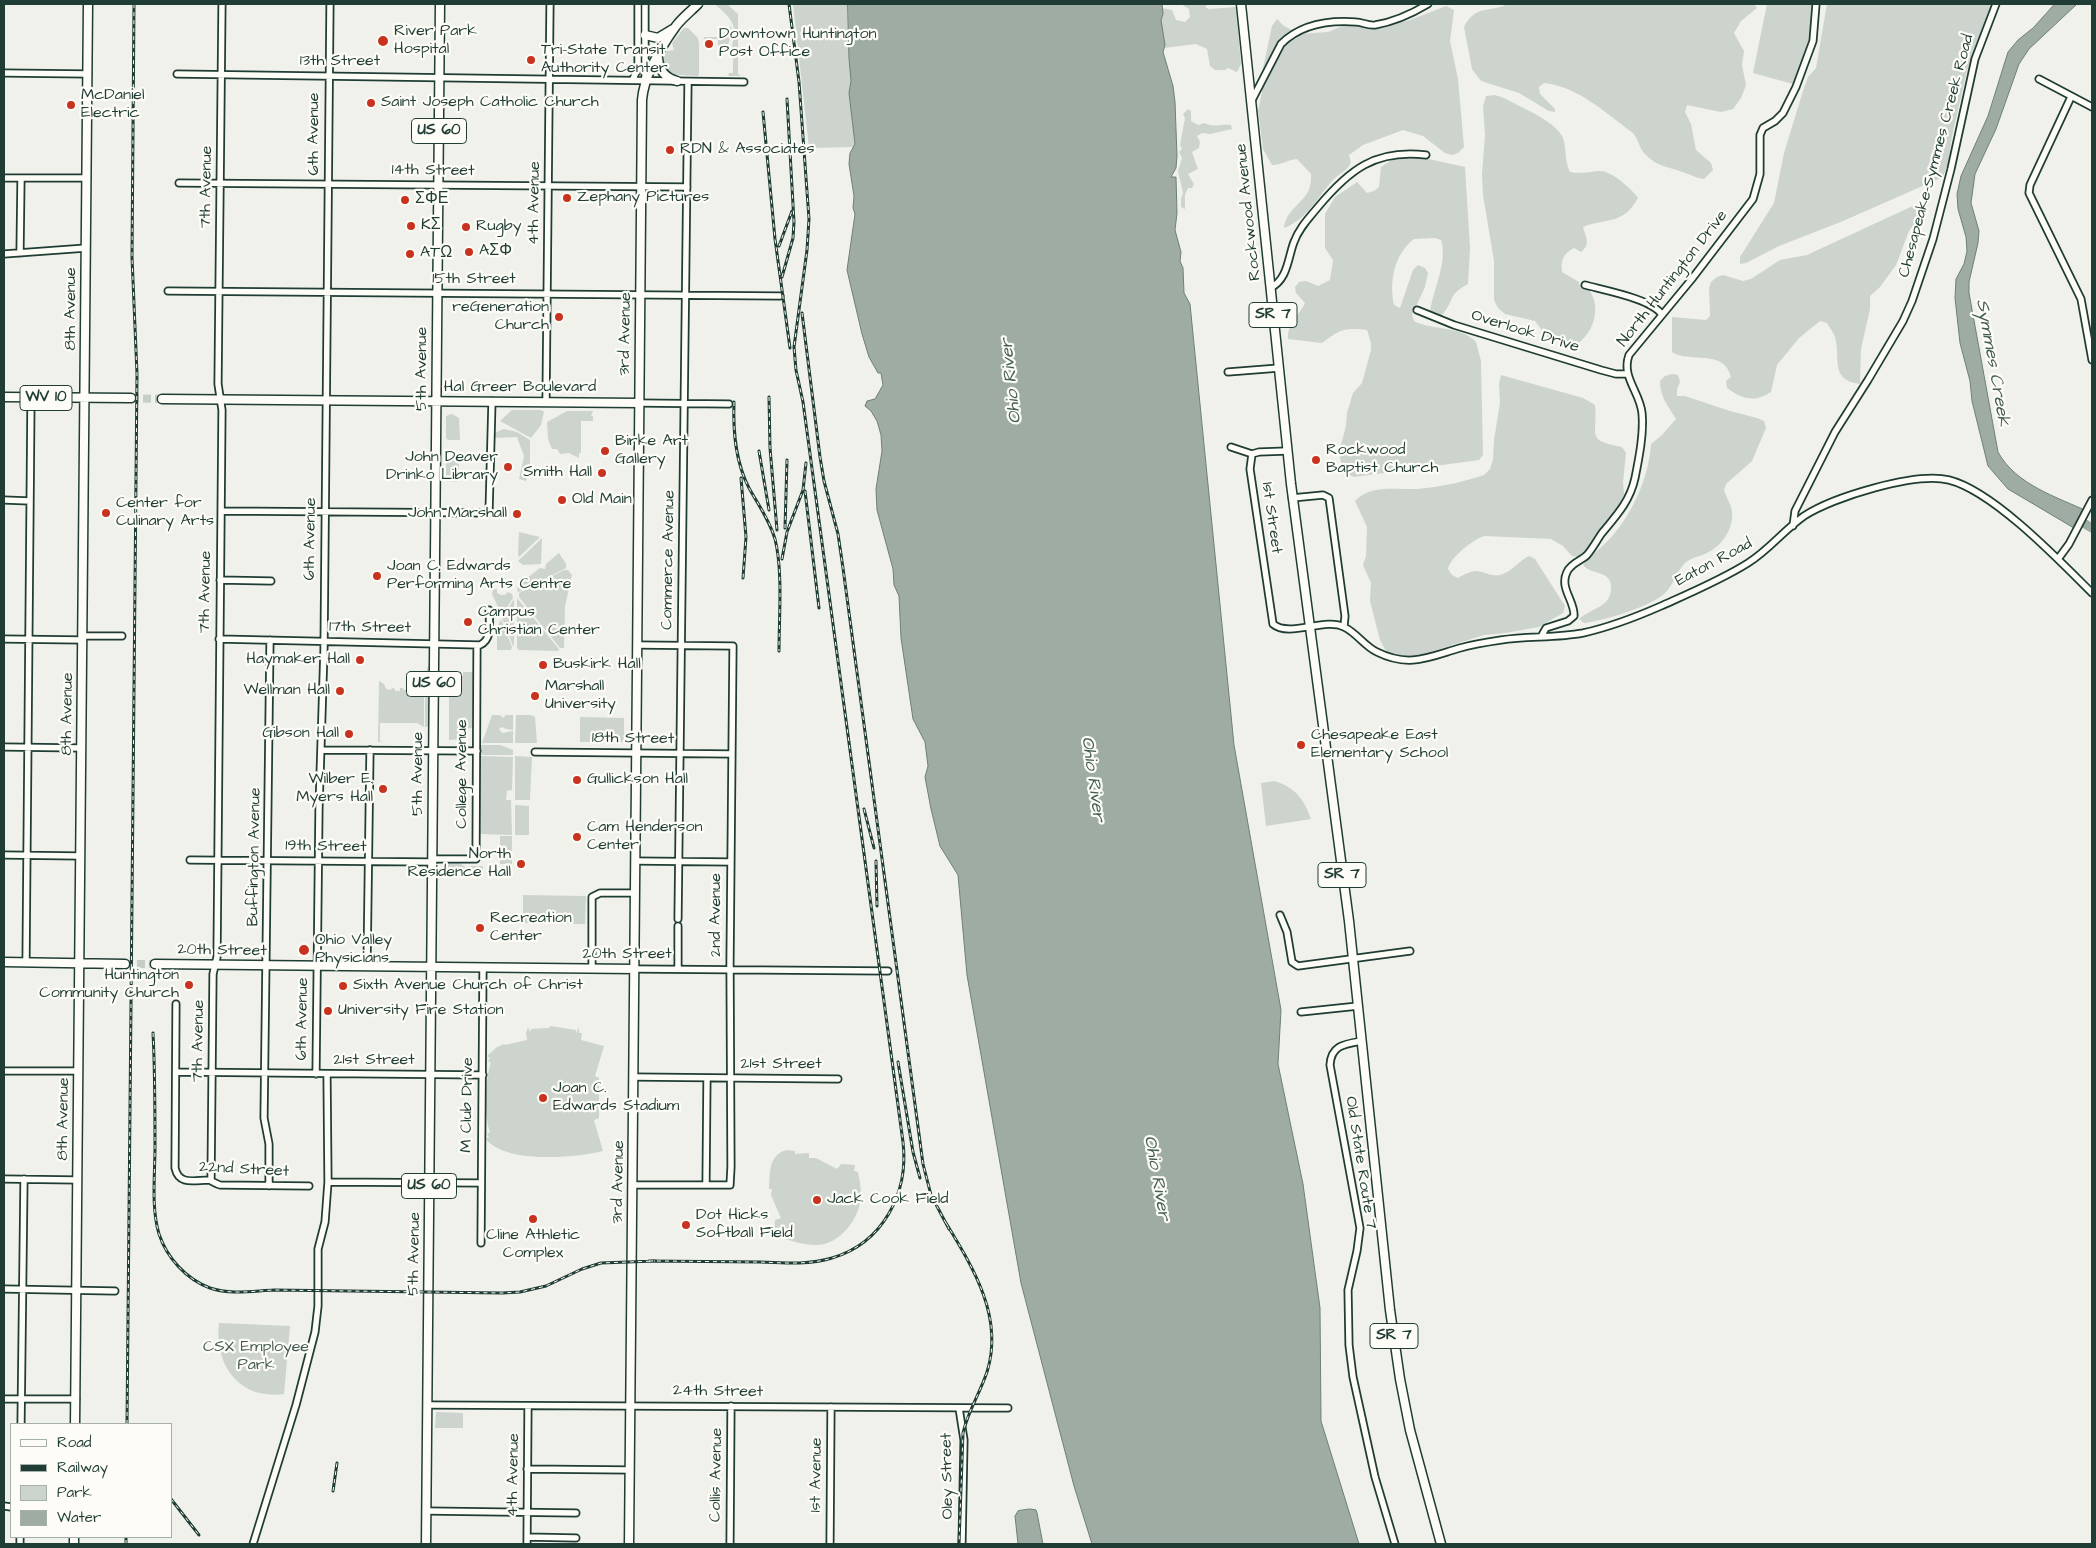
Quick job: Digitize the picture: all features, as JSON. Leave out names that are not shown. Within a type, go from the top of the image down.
[{"type":"main road","name":"8th Avenue","points":[[76,1423],[88,4]]},
{"type":"main road","name":"5th Avenue","points":[[426,1544],[440,4]]},
{"type":"main road","points":[[644,35],[658,38],[676,26],[698,4]]},
{"type":"main road","name":"Rockwood Avenue","points":[[1241,4],[1292,498],[1309,626]]},
{"type":"main road","points":[[645,81],[676,26]]},
{"type":"main road","points":[[658,58],[662,72],[677,82]]},
{"type":"main road","name":"3rd Avenue","points":[[629,1544],[642,187],[641,111],[645,81]]},
{"type":"main road","name":"WV 10","points":[[4,397],[131,398]]},
{"type":"main road","name":"Hal Greer Boulevard","points":[[162,399],[639,403]]},
{"type":"main road","name":"SR 7","points":[[1309,626],[1353,959],[1384,1261],[1400,1379],[1418,1467],[1441,1544]]},
{"type":"main road","points":[[4,962],[125,964]]},
{"type":"main road","name":"20th Street","points":[[156,964],[635,969]]},
{"type":"street","name":"7th Avenue","points":[[211,1180],[213,974],[215,965],[218,860],[222,410],[218,384],[222,4]]},
{"type":"street","name":"6th Avenue","points":[[316,1074],[318,861],[324,641],[330,4]]},
{"type":"street","name":"4th Avenue","points":[[546,402],[550,4]]},
{"type":"street","points":[[632,79],[638,68],[638,4]]},
{"type":"street","name":"3rd Avenue","points":[[645,4],[645,81]]},
{"type":"street","points":[[1250,102],[1277,49],[1287,37],[1318,23],[1354,22],[1374,25],[1406,15],[1428,4]]},
{"type":"street","name":"North Huntington Drive","points":[[1542,635],[1546,628],[1571,620],[1574,616],[1566,587],[1567,572],[1572,565],[1586,556],[1602,533],[1618,516],[1633,486],[1642,429],[1642,414],[1627,374],[1627,361],[1632,350],[1662,315],[1753,199],[1760,174],[1760,135],[1763,128],[1775,121],[1783,113],[1796,87],[1814,41],[1816,4]]},
{"type":"street","name":"Chesapeake-Symmes Creek Road","points":[[1792,526],[1795,511],[1834,432],[1868,380],[1912,301],[1933,239],[1975,59],[1996,4]]},
{"type":"street","points":[[4,73],[88,74]]},
{"type":"street","name":"13th Street","points":[[177,74],[744,82]]},
{"type":"street","points":[[2039,79],[2092,107]]},
{"type":"street","name":"Commerce Avenue","points":[[678,969],[688,82]]},
{"type":"street","points":[[2071,96],[2030,185],[2029,193],[2081,299],[2092,360]]},
{"type":"street","points":[[1270,288],[1280,280],[1286,270],[1298,233],[1332,189],[1349,174],[1383,157],[1411,153],[1426,155]]},
{"type":"street","points":[[4,178],[87,178]]},
{"type":"street","points":[[20,253],[21,178]]},
{"type":"street","name":"14th Street","points":[[180,183],[687,187]]},
{"type":"street","points":[[4,254],[86,248]]},
{"type":"street","points":[[1585,285],[1636,300],[1656,309],[1662,315]]},
{"type":"street","name":"15th Street","points":[[168,290],[780,296]]},
{"type":"street","name":"Overlook Drive","points":[[1417,310],[1454,325],[1616,374],[1627,374]]},
{"type":"street","points":[[1228,372],[1279,368]]},
{"type":"street","points":[[26,962],[31,398]]},
{"type":"street","points":[[221,511],[490,513],[492,401]]},
{"type":"street","name":"Hal Greer Boulevard","points":[[639,403],[729,404]]},
{"type":"street","points":[[1231,447],[1252,454],[1287,451]]},
{"type":"street","name":"1st Street","points":[[1252,454],[1250,469],[1271,620],[1276,628],[1309,626]]},
{"type":"street","name":"Eaton Road","points":[[1344,626],[1375,651],[1402,661],[1433,657],[1485,642],[1542,635],[1583,633],[1610,626],[1662,605],[1747,564],[1804,516],[1819,508],[1875,488],[1929,479],[1945,479],[1967,487],[1988,499],[2058,559],[2092,593]]},
{"type":"street","points":[[1292,498],[1323,495],[1329,498],[1345,616],[1344,626],[1335,624],[1309,626]]},
{"type":"street","points":[[4,500],[30,501]]},
{"type":"street","points":[[2058,559],[2074,535],[2092,500]]},
{"type":"street","points":[[220,580],[271,581]]},
{"type":"street","points":[[478,645],[485,643],[488,638],[489,610]]},
{"type":"street","points":[[4,639],[122,636]]},
{"type":"street","name":"17th Street","points":[[220,639],[478,645]]},
{"type":"street","name":"Buffington Avenue","points":[[269,1186],[269,1144],[264,1118],[268,965],[270,641]]},
{"type":"street","name":"College Avenue","points":[[432,860],[476,859],[478,645]]},
{"type":"street","points":[[637,646],[681,645]]},
{"type":"street","name":"2nd Avenue","points":[[681,645],[733,646],[730,1185],[706,1185]]},
{"type":"street","points":[[4,747],[81,748]]},
{"type":"street","points":[[321,750],[477,751]]},
{"type":"street","points":[[367,966],[370,750]]},
{"type":"street","name":"18th Street","points":[[535,752],[732,754]]},
{"type":"street","points":[[4,855],[80,856]]},
{"type":"street","name":"19th Street","points":[[190,860],[368,862],[432,860]]},
{"type":"street","points":[[636,860],[731,862]]},
{"type":"street","points":[[592,968],[592,897],[600,893],[635,893]]},
{"type":"street","points":[[1280,915],[1285,924],[1291,959],[1295,965],[1301,967],[1410,951]]},
{"type":"street","name":"M Club Drive","points":[[481,1243],[483,967]]},
{"type":"street","name":"20th Street","points":[[635,969],[888,971]]},
{"type":"street","points":[[176,1004],[176,1072]]},
{"type":"street","points":[[1301,1012],[1358,1006]]},
{"type":"street","name":"Old State Route 7","points":[[1362,1041],[1340,1045],[1330,1057],[1330,1064],[1360,1228],[1348,1290],[1349,1345],[1353,1377],[1375,1477],[1394,1544]]},
{"type":"street","points":[[4,1071],[78,1072]]},
{"type":"street","name":"21st Street","points":[[176,1072],[327,1075],[483,1075]]},
{"type":"street","name":"22nd Street","points":[[176,1072],[175,1168],[179,1177],[186,1181],[211,1180],[220,1185],[309,1186]]},
{"type":"street","name":"6th Avenue","points":[[253,1544],[303,1382],[315,1332],[318,1295],[318,1249],[325,1222],[328,1182],[327,1075]]},
{"type":"street","name":"21st Street","points":[[633,1077],[838,1079]]},
{"type":"street","points":[[632,1185],[706,1185],[707,1078]]},
{"type":"street","points":[[4,1179],[77,1180]]},
{"type":"street","points":[[21,1423],[24,1179]]},
{"type":"street","points":[[328,1182],[482,1183]]},
{"type":"street","points":[[4,1289],[115,1291]]},
{"type":"street","points":[[4,1399],[76,1399]]},
{"type":"street","name":"24th Street","points":[[428,1405],[1008,1408]]},
{"type":"street","name":"4th Avenue","points":[[526,1544],[528,1406]]},
{"type":"street","name":"Collis Avenue","points":[[730,1544],[731,1406]]},
{"type":"street","name":"1st Avenue","points":[[830,1544],[831,1407]]},
{"type":"street","name":"Oley Street","points":[[960,1408],[964,1440],[962,1544]]},
{"type":"street","points":[[527,1469],[630,1470]]},
{"type":"street","points":[[427,1511],[576,1513]]},
{"type":"street","points":[[527,1537],[576,1538]]},
{"type":"green space","points":[[715,4],[727,4],[738,14],[738,74],[741,76],[728,76],[729,73],[733,73],[733,55],[737,54],[737,50],[730,50],[734,28],[727,15]]},
{"type":"green space","points":[[793,4],[848,4],[851,81],[849,93],[855,144],[853,147],[809,148]]},
{"type":"green space","points":[[1181,4],[1204,4],[1209,9],[1236,7],[1241,64],[1237,72],[1228,68],[1225,70],[1215,70],[1210,66],[1207,49],[1196,44],[1164,48],[1160,20],[1162,8],[1172,10],[1176,20],[1185,22],[1190,17],[1189,9]]},
{"type":"green space","points":[[1508,4],[1754,4],[1757,8],[1741,21],[1734,33],[1744,51],[1742,65],[1746,85],[1741,98],[1733,109],[1721,112],[1687,105],[1685,112],[1691,124],[1696,150],[1711,163],[1713,170],[1704,179],[1663,166],[1654,161],[1644,153],[1633,133],[1602,109],[1568,89],[1544,83],[1539,87],[1540,94],[1555,109],[1555,112],[1549,111],[1519,93],[1481,81],[1472,69],[1464,27],[1473,15],[1478,12]]},
{"type":"green space","points":[[1767,4],[1812,4],[1810,37],[1793,84],[1753,73]]},
{"type":"green space","points":[[1827,4],[1993,4],[1967,71],[1952,136],[1949,160],[1943,177],[1740,264],[1740,257],[1774,203],[1784,153],[1803,91],[1808,77],[1816,68]]},
{"type":"green space","points":[[1446,6],[1454,10],[1450,41],[1458,79],[1464,147],[1458,153],[1452,155],[1445,153],[1423,136],[1403,130],[1363,145],[1349,155],[1351,162],[1348,168],[1334,179],[1306,213],[1300,219],[1284,228],[1288,215],[1308,192],[1311,174],[1297,159],[1272,165],[1263,149],[1258,111],[1262,92],[1262,73],[1272,26],[1277,19],[1284,26],[1300,34],[1328,32],[1345,25],[1393,24],[1410,20]]},
{"type":"green space","points":[[731,26],[732,34],[726,50],[718,50],[718,39],[703,39],[705,37],[718,37]]},
{"type":"green space","points":[[684,28],[688,28],[698,38],[698,76],[670,73],[663,66],[667,51],[674,50],[672,43]]},
{"type":"green space","points":[[1495,95],[1537,115],[1559,132],[1563,138],[1570,172],[1604,172],[1626,185],[1638,198],[1632,207],[1620,217],[1583,227],[1587,241],[1586,246],[1581,252],[1574,248],[1564,257],[1562,272],[1579,282],[1579,285],[1586,286],[1594,301],[1595,310],[1592,326],[1581,341],[1574,346],[1547,337],[1535,321],[1505,314],[1498,308],[1494,300],[1494,261],[1483,195],[1482,174],[1485,135],[1483,106],[1486,96]]},
{"type":"green space","points":[[1188,109],[1191,111],[1191,121],[1198,125],[1205,123],[1214,126],[1231,125],[1232,129],[1210,134],[1202,133],[1197,136],[1200,142],[1199,148],[1192,152],[1198,169],[1188,174],[1194,184],[1192,188],[1188,188],[1185,195],[1185,209],[1181,207],[1183,193],[1178,171],[1182,158],[1179,152],[1182,149],[1180,145],[1185,118],[1183,114]]},
{"type":"green space","points":[[1411,155],[1465,167],[1470,248],[1468,284],[1457,291],[1442,315],[1435,316],[1430,312],[1443,258],[1443,249],[1441,240],[1435,238],[1414,239],[1402,252],[1395,269],[1392,287],[1394,305],[1400,308],[1413,270],[1418,265],[1425,268],[1428,273],[1425,287],[1412,315],[1414,321],[1462,333],[1476,342],[1481,361],[1483,455],[1479,460],[1354,477],[1343,472],[1339,452],[1353,393],[1362,383],[1371,350],[1367,330],[1347,329],[1333,335],[1322,343],[1288,339],[1291,324],[1305,303],[1296,293],[1295,287],[1299,282],[1306,281],[1318,286],[1330,280],[1333,260],[1325,248],[1325,214],[1335,197],[1357,182],[1367,193],[1374,191],[1379,187],[1381,167],[1398,156]]},
{"type":"green space","points":[[1930,198],[1926,210],[1909,231],[1896,265],[1880,287],[1870,296],[1870,309],[1861,349],[1860,384],[1850,382],[1840,373],[1835,337],[1827,323],[1820,321],[1799,338],[1777,365],[1771,392],[1759,398],[1743,397],[1727,388],[1726,381],[1731,377],[1727,368],[1721,363],[1706,358],[1688,357],[1672,352],[1672,317],[1706,320],[1710,316],[1709,288],[1711,282],[1717,277],[1723,275],[1743,281],[1751,279],[1780,260],[1807,255]]},
{"type":"green space","points":[[1501,375],[1583,398],[1595,405],[1595,430],[1598,439],[1622,447],[1626,453],[1623,482],[1624,495],[1618,507],[1589,548],[1579,557],[1572,556],[1563,546],[1551,539],[1484,536],[1462,550],[1448,569],[1452,575],[1458,578],[1469,572],[1476,571],[1500,575],[1529,556],[1535,559],[1565,606],[1563,613],[1539,627],[1484,635],[1421,655],[1407,657],[1387,653],[1380,640],[1370,601],[1371,583],[1363,565],[1366,556],[1367,527],[1355,501],[1368,492],[1376,490],[1418,489],[1443,486],[1484,475],[1490,469],[1493,459],[1500,403],[1499,384]]},
{"type":"green space","points":[[1678,375],[1680,382],[1677,396],[1685,396],[1757,418],[1764,421],[1766,428],[1752,461],[1726,484],[1724,490],[1732,511],[1732,518],[1729,531],[1721,542],[1711,551],[1685,563],[1669,589],[1660,597],[1627,612],[1584,623],[1579,619],[1608,600],[1611,586],[1607,577],[1583,565],[1609,539],[1628,515],[1644,480],[1651,444],[1676,419],[1665,401],[1660,387],[1660,381],[1665,376]]},
{"type":"green space","points":[[512,410],[541,410],[544,412],[541,425],[531,438],[500,421]]},
{"type":"green space","points":[[567,411],[593,411],[591,416],[593,416],[593,421],[581,421],[581,453],[579,453],[579,458],[569,453],[560,454],[557,449],[552,449],[548,439],[547,422]]},
{"type":"green space","points":[[452,414],[459,418],[460,440],[448,440],[446,438],[446,416]]},
{"type":"green space","points":[[504,429],[517,432],[530,440],[530,468],[526,481],[519,479],[524,456],[517,437],[494,438],[494,433]]},
{"type":"green space","points":[[447,458],[459,458],[459,479],[457,479],[457,482],[446,481]]},
{"type":"green space","points":[[519,532],[540,537],[519,557],[518,555]]},
{"type":"green space","points":[[542,538],[541,564],[523,565],[518,561]]},
{"type":"green space","points":[[559,553],[566,564],[566,568],[519,592],[517,591],[518,585],[540,568],[545,569],[546,564]]},
{"type":"green space","points":[[564,570],[568,570],[572,575],[565,606],[564,648],[560,648],[519,597],[519,593]]},
{"type":"green space","points":[[493,589],[497,589],[497,593],[501,595],[505,595],[508,592],[512,594],[513,598],[502,615],[492,594]]},
{"type":"green space","points":[[517,598],[559,649],[558,651],[519,650],[517,648]]},
{"type":"green space","points":[[514,599],[514,645],[513,646],[502,618]]},
{"type":"green space","points":[[501,619],[512,647],[511,650],[497,650],[497,627]]},
{"type":"green space","points":[[429,664],[429,724],[425,727],[425,674]]},
{"type":"green space","points":[[463,672],[473,672],[472,728],[463,729],[463,739],[449,740],[449,676],[463,676]]},
{"type":"green space","points":[[379,681],[384,684],[386,689],[391,690],[392,688],[395,691],[400,691],[400,688],[404,690],[409,689],[411,686],[417,685],[416,683],[419,681],[424,688],[424,727],[417,723],[380,723],[380,741],[384,741],[378,742]]},
{"type":"green space","points":[[492,715],[500,715],[503,718],[506,715],[513,715],[513,730],[502,727],[499,729],[502,733],[513,731],[513,743],[482,743]]},
{"type":"green space","points":[[516,715],[531,715],[535,717],[537,743],[515,743]]},
{"type":"green space","points":[[580,717],[624,718],[624,742],[580,742]]},
{"type":"green space","points":[[481,745],[500,745],[513,750],[513,755],[482,755]]},
{"type":"green space","points":[[479,756],[513,757],[512,790],[506,791],[506,800],[511,800],[512,835],[480,834]]},
{"type":"green space","points":[[515,756],[532,757],[530,800],[515,800]]},
{"type":"green space","points":[[1274,781],[1288,787],[1298,795],[1311,819],[1266,826],[1261,783]]},
{"type":"green space","points":[[515,805],[529,806],[529,835],[515,835]]},
{"type":"green space","points":[[500,836],[512,836],[512,864],[500,864]]},
{"type":"green space","points":[[443,862],[459,862],[468,870],[470,866],[483,866],[483,876],[443,874]]},
{"type":"green space","points":[[523,895],[586,896],[585,924],[523,923]]},
{"type":"green space","name":"Joan C. Edwards Stadium","points":[[550,1026],[576,1030],[576,1033],[579,1027],[579,1033],[582,1033],[581,1040],[604,1046],[595,1076],[599,1078],[599,1118],[594,1120],[603,1151],[576,1156],[524,1156],[495,1147],[486,1139],[489,1137],[487,1134],[490,1132],[486,1098],[487,1078],[491,1063],[488,1061],[490,1058],[487,1056],[497,1047],[504,1044],[527,1040],[526,1033],[528,1027],[530,1032],[531,1029],[549,1028]]},
{"type":"green space","name":"Jack Cook Field","points":[[786,1150],[795,1151],[795,1154],[809,1153],[809,1158],[816,1158],[837,1169],[841,1164],[855,1165],[854,1171],[858,1172],[861,1191],[858,1211],[844,1232],[831,1242],[815,1245],[798,1243],[781,1238],[780,1235],[774,1235],[775,1220],[781,1218],[771,1195],[772,1189],[769,1189],[770,1171],[776,1156]]},
{"type":"green space","name":"CSX Employee Park","points":[[219,1323],[290,1326],[284,1394],[268,1394],[254,1391],[242,1385],[233,1376],[226,1366],[221,1353]]},
{"type":"green space","points":[[436,1412],[463,1413],[463,1428],[435,1428]]},
{"type":"water","name":"Ohio River","points":[[848,4],[1162,4],[1163,14],[1161,20],[1165,45],[1163,52],[1173,86],[1175,102],[1177,156],[1176,168],[1171,177],[1176,177],[1177,213],[1175,230],[1181,252],[1180,261],[1183,268],[1184,293],[1190,304],[1234,745],[1281,1010],[1278,1064],[1303,1184],[1320,1308],[1321,1421],[1359,1544],[1092,1544],[1074,1486],[1021,1283],[967,975],[958,875],[940,846],[931,809],[925,777],[928,766],[925,742],[913,719],[901,638],[899,596],[894,585],[893,569],[877,510],[876,489],[882,451],[881,435],[877,421],[871,411],[865,406],[867,401],[875,399],[883,385],[881,373],[878,373],[869,357],[847,270],[855,214],[849,164],[850,153],[855,144],[849,93],[851,81]]},
{"type":"water","points":[[2055,4],[2077,4],[2029,49],[2019,64],[1996,129],[1975,174],[1971,203],[1979,231],[1969,282],[1969,293],[1998,452],[2015,473],[2026,482],[2089,512],[2079,531],[2008,489],[1988,466],[1960,343],[1955,298],[1956,279],[1964,264],[1967,251],[1966,237],[1958,209],[1957,194],[1961,176],[1988,116],[2008,52]]},
{"type":"water","points":[[1036,1510],[1043,1544],[1018,1544],[1015,1516],[1018,1511]]},
{"type":"waterway","name":"Symmes Creek","points":[[2073,517],[2092,528]]},
{"type":"tunnel","points":[[131,398],[162,399]]},
{"type":"tunnel","points":[[125,964],[155,964]]},
{"type":"railway","points":[[127,1423],[137,374],[132,257],[134,4]]},
{"type":"railway","points":[[649,1261],[796,1263],[832,1258],[850,1251],[865,1241],[878,1228],[889,1214],[902,1180],[903,1142],[803,402],[796,370],[794,347],[807,250],[809,219],[799,82],[789,4]]},
{"type":"railway","points":[[782,277],[793,238],[794,222],[787,99]]},
{"type":"railway","points":[[763,112],[775,239],[790,348]]},
{"type":"railway","points":[[779,246],[792,211]]},
{"type":"railway","points":[[802,313],[820,457],[824,481],[838,534],[843,568],[923,1164],[931,1195],[949,1229]]},
{"type":"railway","points":[[769,397],[770,448],[777,530]]},
{"type":"railway","points":[[734,402],[735,435],[738,457],[744,478],[764,513],[775,539],[780,580],[779,651]]},
{"type":"railway","points":[[759,451],[769,510]]},
{"type":"railway","points":[[785,528],[787,460]]},
{"type":"railway","points":[[782,559],[787,532],[803,490],[806,463]]},
{"type":"railway","points":[[741,478],[746,537],[743,578]]},
{"type":"railway","points":[[805,491],[819,608]]},
{"type":"railway","points":[[864,809],[874,848]]},
{"type":"railway","points":[[876,861],[877,906]]},
{"type":"railway","points":[[153,1033],[155,1104],[154,1191],[157,1224],[159,1234],[172,1259],[178,1267],[201,1284],[218,1290],[234,1292],[274,1290],[502,1293],[520,1292],[546,1286],[582,1269],[601,1263],[655,1261]]},
{"type":"railway","points":[[898,1062],[913,1152],[920,1178]]},
{"type":"railway","points":[[946,1223],[976,1276],[989,1313],[992,1332],[987,1372],[963,1433],[959,1544]]},
{"type":"railway","points":[[333,1491],[337,1463]]},
{"type":"railway","points":[[172,1500],[199,1535]]},
{"type":"railway","points":[[126,1538],[126,1544]]},
{"type":"place","name":"River Park Hospital","points":[[383,41]]},
{"type":"place","name":"Downtown Huntington Post Office","points":[[709,44]]},
{"type":"place","name":"Tri-State Transit Authority Center","points":[[531,60]]},
{"type":"place","name":"Saint Joseph Catholic Church","points":[[371,103]]},
{"type":"place","name":"McDaniel Electric","points":[[71,105]]},
{"type":"place","name":"RDN & Associates","points":[[670,150]]},
{"type":"place","name":"Zephany Pictures","points":[[567,198]]},
{"type":"place","name":"ΣΦΕ","points":[[405,200]]},
{"type":"place","name":"KΣ","points":[[411,226]]},
{"type":"place","name":"Rugby","points":[[466,227]]},
{"type":"place","name":"AΣΦ","points":[[469,252]]},
{"type":"place","name":"ATΩ","points":[[410,254]]},
{"type":"place","name":"reGeneration Church","points":[[559,317]]},
{"type":"place","name":"Birke Art Gallery","points":[[605,451]]},
{"type":"place","name":"Rockwood Baptist Church","points":[[1316,460]]},
{"type":"place","name":"John Deaver Drinko Library","points":[[508,467]]},
{"type":"place","name":"Smith Hall","points":[[602,473]]},
{"type":"place","name":"Old Main","points":[[562,500]]},
{"type":"place","name":"Center for Culinary Arts","points":[[106,513]]},
{"type":"place","name":"John Marshall","points":[[517,514]]},
{"type":"place","name":"Joan C. Edwards Performing Arts Centre","points":[[377,576]]},
{"type":"place","name":"Campus Christian Center","points":[[468,622]]},
{"type":"place","name":"Haymaker Hall","points":[[360,660]]},
{"type":"place","name":"Buskirk Hall","points":[[543,665]]},
{"type":"place","name":"Wellman Hall","points":[[340,691]]},
{"type":"place","name":"Marshall University","points":[[535,696]]},
{"type":"place","name":"Gibson Hall","points":[[349,734]]},
{"type":"place","name":"Chesapeake East Elementary School","points":[[1301,745]]},
{"type":"place","name":"Gullickson Hall","points":[[577,780]]},
{"type":"place","name":"Wilber E. Myers Hall","points":[[383,789]]},
{"type":"place","name":"Cam Henderson Center","points":[[577,837]]},
{"type":"place","name":"North Residence Hall","points":[[521,864]]},
{"type":"place","name":"Recreation Center","points":[[480,928]]},
{"type":"place","name":"Ohio Valley Physicians","points":[[304,950]]},
{"type":"place","name":"Huntington Community Church","points":[[189,985]]},
{"type":"place","name":"Sixth Avenue Church of Christ","points":[[343,986]]},
{"type":"place","name":"University Fire Station","points":[[328,1011]]},
{"type":"place","name":"Joan C. Edwards Stadium","points":[[543,1098]]},
{"type":"place","name":"Jack Cook Field","points":[[817,1200]]},
{"type":"place","name":"Cline Athletic Complex","points":[[533,1219]]},
{"type":"place","name":"Dot Hicks Softball Field","points":[[686,1225]]}]
